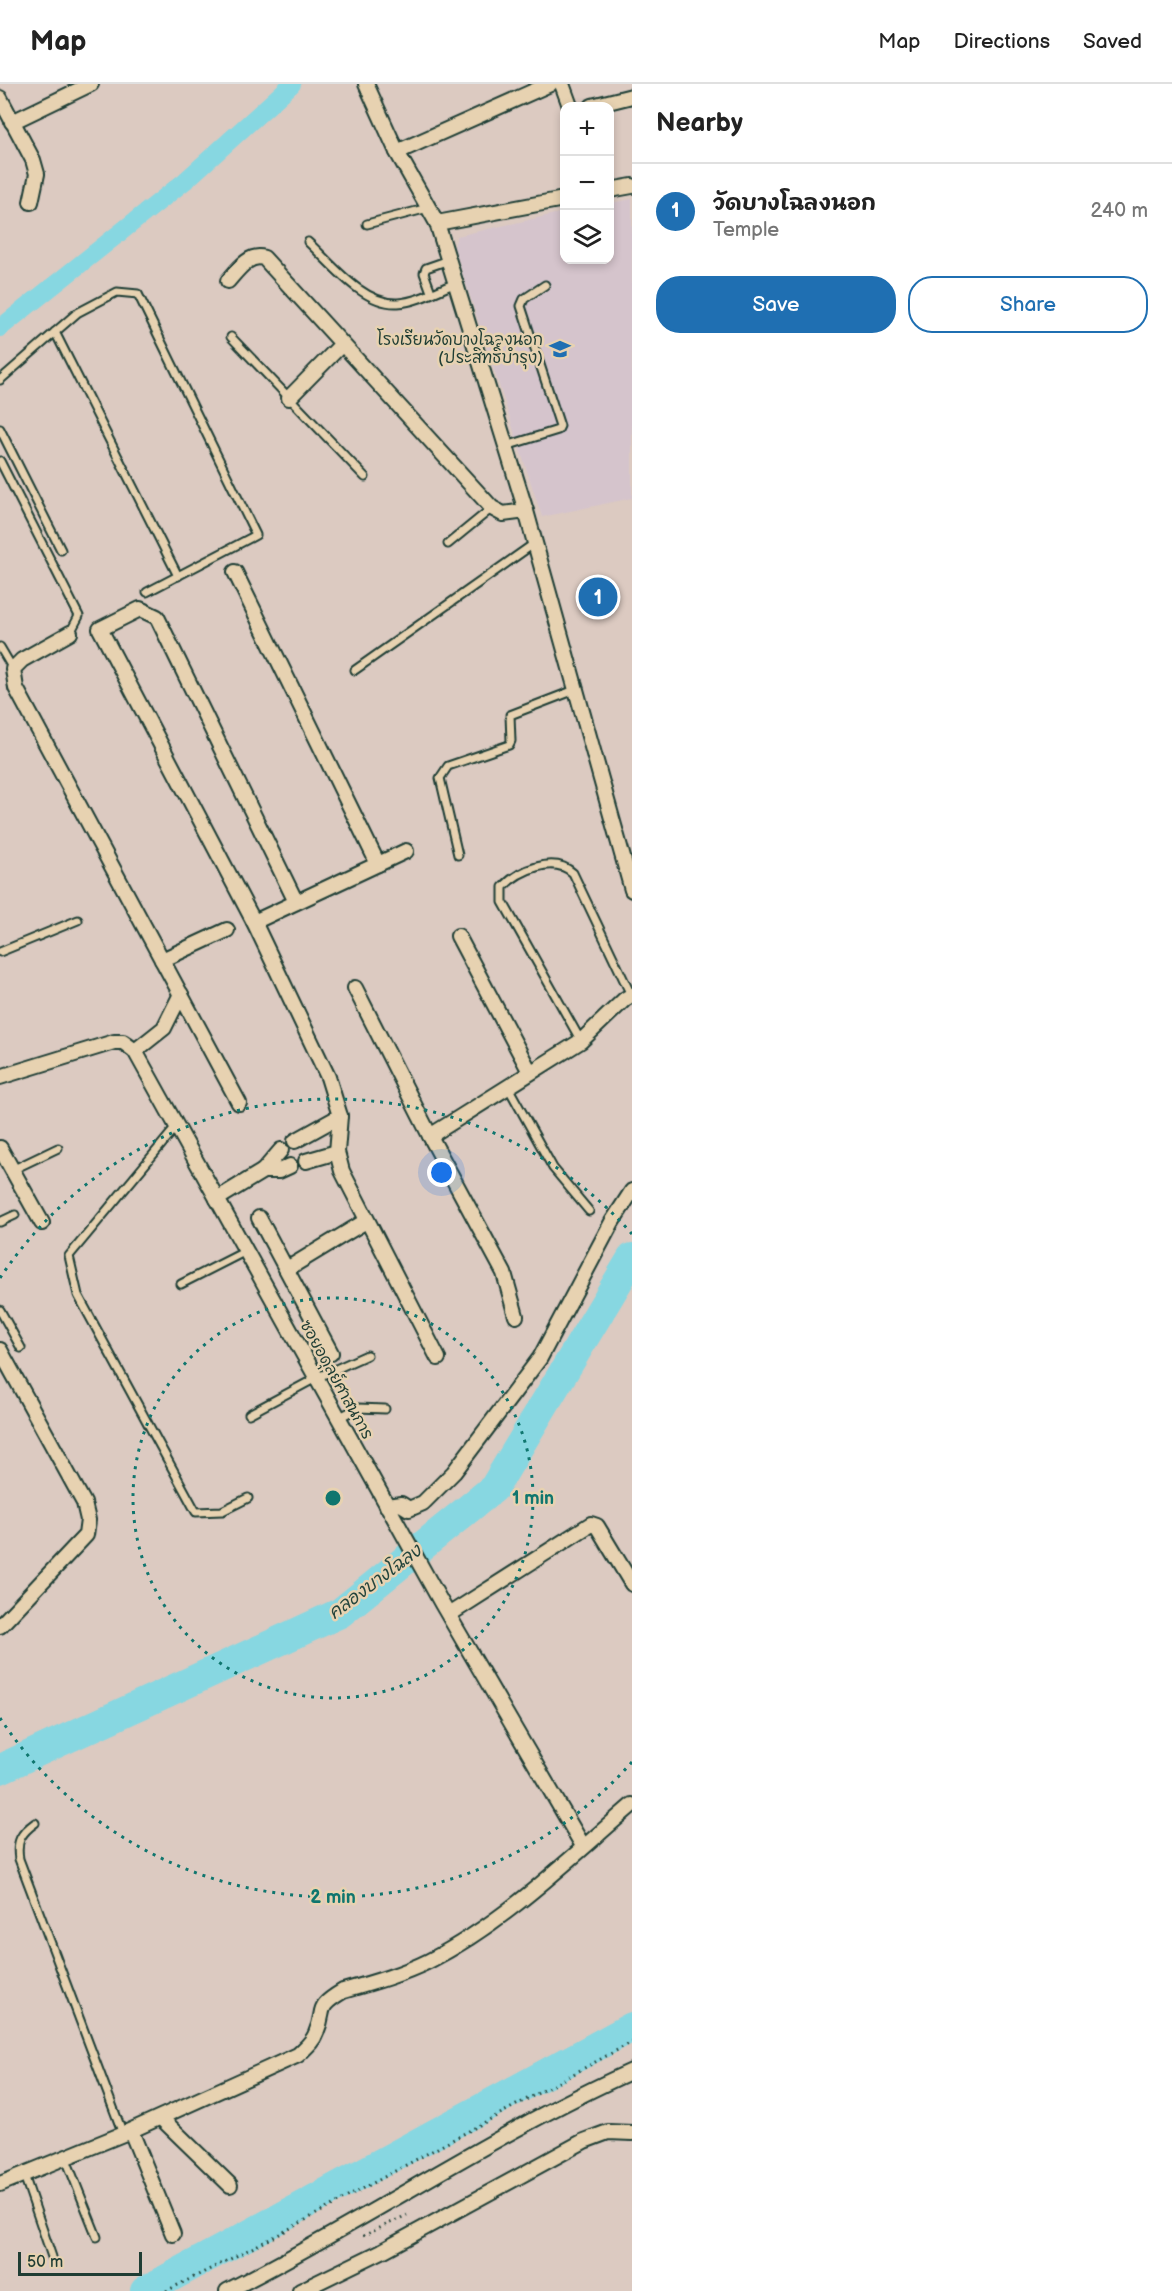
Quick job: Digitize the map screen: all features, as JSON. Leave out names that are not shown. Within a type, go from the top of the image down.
[{"type":"street","points":[[12,122],[92,84]]},
{"type":"street","points":[[366,84],[397,152],[437,223],[526,511],[632,890]]},
{"type":"street","points":[[397,152],[550,84]]},
{"type":"street","points":[[562,84],[569,102]]},
{"type":"street","points":[[608,102],[632,96]]},
{"type":"street","points":[[0,98],[37,174],[37,187],[31,202]]},
{"type":"street","points":[[614,189],[632,186]]},
{"type":"street","points":[[437,223],[560,200]]},
{"type":"street","points":[[228,281],[251,258],[257,256],[264,258],[492,508],[503,514],[526,511]]},
{"type":"street","points":[[289,398],[342,344]]},
{"type":"street","points":[[235,572],[378,864]]},
{"type":"street","points":[[296,902],[157,617],[140,609],[100,629],[254,922],[328,1077],[340,1116],[337,1152],[342,1171],[438,1358]]},
{"type":"street","points":[[70,633],[22,660],[13,669],[16,688],[239,1103]]},
{"type":"street","points":[[254,922],[406,851]]},
{"type":"street","points":[[162,960],[227,930]]},
{"type":"street","points":[[458,936],[530,1072]]},
{"type":"street","points":[[355,988],[430,1136],[504,1272],[516,1316]]},
{"type":"street","points":[[0,1077],[114,1042],[123,1042],[135,1052],[164,1028],[181,994]]},
{"type":"street","points":[[430,1136],[581,1041],[632,995]]},
{"type":"street","name":"ซอยอดุลย์ศาสนการ","points":[[135,1052],[388,1508],[583,1846]]},
{"type":"street","points":[[295,1142],[340,1116]]},
{"type":"street","points":[[0,1148],[42,1223]]},
{"type":"street","points":[[217,1198],[263,1171],[281,1150]]},
{"type":"street","points":[[306,1161],[337,1152]]},
{"type":"street","points":[[263,1171],[279,1171],[290,1166]]},
{"type":"street","points":[[388,1508],[401,1504],[409,1509],[423,1503],[454,1472],[540,1358],[612,1222],[632,1191]]},
{"type":"street","points":[[259,1218],[331,1353]]},
{"type":"street","points":[[287,1269],[366,1221]]},
{"type":"street","points":[[0,1350],[84,1503],[88,1521],[86,1535],[0,1626]]},
{"type":"street","points":[[446,1609],[591,1524],[597,1526],[632,1584]]},
{"type":"street","points":[[0,2184],[127,2133],[298,2055],[318,2031],[321,2009],[330,1998],[343,1991],[429,1961],[483,1928],[539,1886],[632,1805]]},
{"type":"street","points":[[227,2291],[307,2250],[568,2100],[632,2072]]},
{"type":"street","points":[[161,2118],[230,2185]]},
{"type":"street","points":[[300,2291],[382,2251],[584,2141],[608,2132],[632,2133]]},
{"type":"street","points":[[127,2133],[173,2235]]},
{"type":"lane","points":[[367,224],[428,208]]},
{"type":"lane","points":[[308,242],[351,282],[377,300],[398,303],[456,283]]},
{"type":"lane","points":[[431,292],[424,273],[426,268],[448,260]]},
{"type":"lane","points":[[506,446],[558,430],[560,426],[521,306],[524,299],[545,285]]},
{"type":"lane","points":[[0,380],[77,313],[117,292],[138,294],[256,535],[147,592]]},
{"type":"lane","points":[[55,332],[178,576]]},
{"type":"lane","points":[[231,337],[365,477]]},
{"type":"lane","points":[[0,429],[61,550]]},
{"type":"lane","points":[[0,461],[79,616],[70,633]]},
{"type":"lane","points":[[448,544],[492,508]]},
{"type":"lane","points":[[355,670],[535,543]]},
{"type":"lane","points":[[0,647],[13,669]]},
{"type":"lane","points":[[458,855],[440,778],[442,772],[448,766],[509,745],[510,715],[575,690]]},
{"type":"lane","points":[[581,1041],[503,902],[502,887],[513,876],[552,864],[564,864],[573,873],[632,995]]},
{"type":"lane","points":[[0,952],[78,920]]},
{"type":"lane","points":[[508,1087],[553,1168],[589,1211]]},
{"type":"lane","points":[[177,1126],[69,1256],[78,1295],[196,1512],[222,1511],[248,1498]]},
{"type":"lane","points":[[12,1170],[58,1148]]},
{"type":"lane","points":[[0,1222],[15,1215]]},
{"type":"lane","points":[[181,1284],[246,1251]]},
{"type":"lane","points":[[0,1310],[21,1348]]},
{"type":"lane","points":[[249,1414],[316,1378],[367,1355]]},
{"type":"lane","points":[[338,1418],[358,1408],[385,1408]]},
{"type":"lane","points":[[35,1823],[23,1832],[19,1841],[19,1859],[127,2133]]},
{"type":"lane","points":[[66,2159],[97,2237]]},
{"type":"lane","points":[[24,2175],[52,2257]]},
{"type":"path","points":[[166,2291],[276,2236],[632,2042]]},
{"type":"shaded area","name":"โรงเรียนวัดบางโฉลงนอก (ประสิทธิ์บำรุง)","points":[[632,199],[632,498],[542,517],[454,247],[457,236],[560,213],[560,264],[614,264],[614,202]]},
{"type":"waterway","points":[[0,328],[185,181],[292,84]]},
{"type":"waterway","name":"คลองบางโฉลง","points":[[0,1769],[340,1613],[494,1488],[632,1258]]},
{"type":"waterway","points":[[145,2291],[632,2027]]},
{"type":"place","name":"โรงเรียนวัดบางโฉลงนอก (ประสิทธิ์บำรุง)","points":[[560,349]]},
{"type":"place","name":"วัดบางโฉลงนอก","points":[[598,597]]}]
